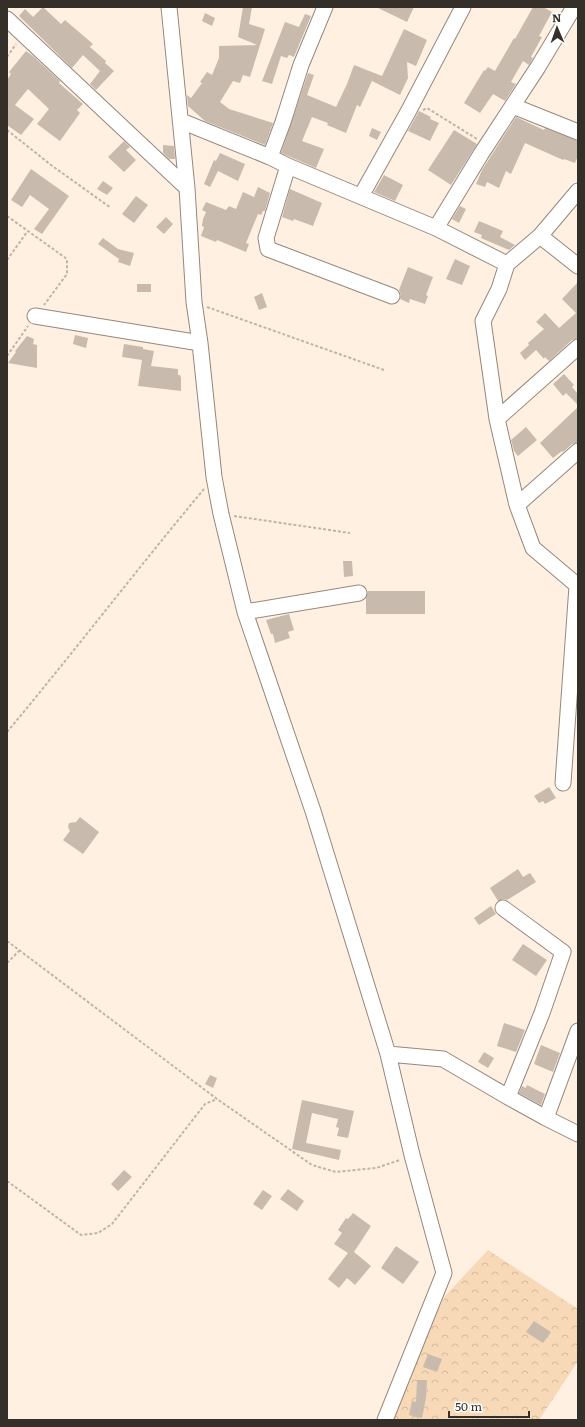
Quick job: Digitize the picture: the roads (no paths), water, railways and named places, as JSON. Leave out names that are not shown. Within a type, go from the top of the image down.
[{"type":"street","points":[[169,7],[187,188],[194,302],[200,342],[214,477],[221,514],[245,612],[313,811],[388,1054],[412,1156],[444,1273],[385,1420]]},
{"type":"street","points":[[270,157],[301,65],[325,7]]},
{"type":"street","points":[[361,196],[463,7]]},
{"type":"street","points":[[436,228],[487,144],[538,68],[574,7]]},
{"type":"street","points":[[7,19],[187,188]]},
{"type":"street","points":[[513,106],[578,132]]},
{"type":"street","points":[[181,121],[270,157],[436,228],[507,264]]},
{"type":"street","points":[[288,166],[266,238],[268,249],[392,296]]},
{"type":"street","points":[[562,782],[578,586],[534,548],[517,505],[497,419],[483,321],[499,289],[507,264],[540,236],[578,191]]},
{"type":"street","points":[[540,236],[578,266]]},
{"type":"street","points":[[35,316],[200,342]]},
{"type":"street","points":[[497,419],[578,347]]},
{"type":"street","points":[[517,505],[578,452]]},
{"type":"street","points":[[245,612],[359,593]]},
{"type":"street","points":[[503,908],[563,952],[542,1014],[508,1098]]},
{"type":"street","points":[[546,1118],[578,1031]]},
{"type":"street","points":[[388,1054],[443,1059],[508,1098],[578,1134]]}]
